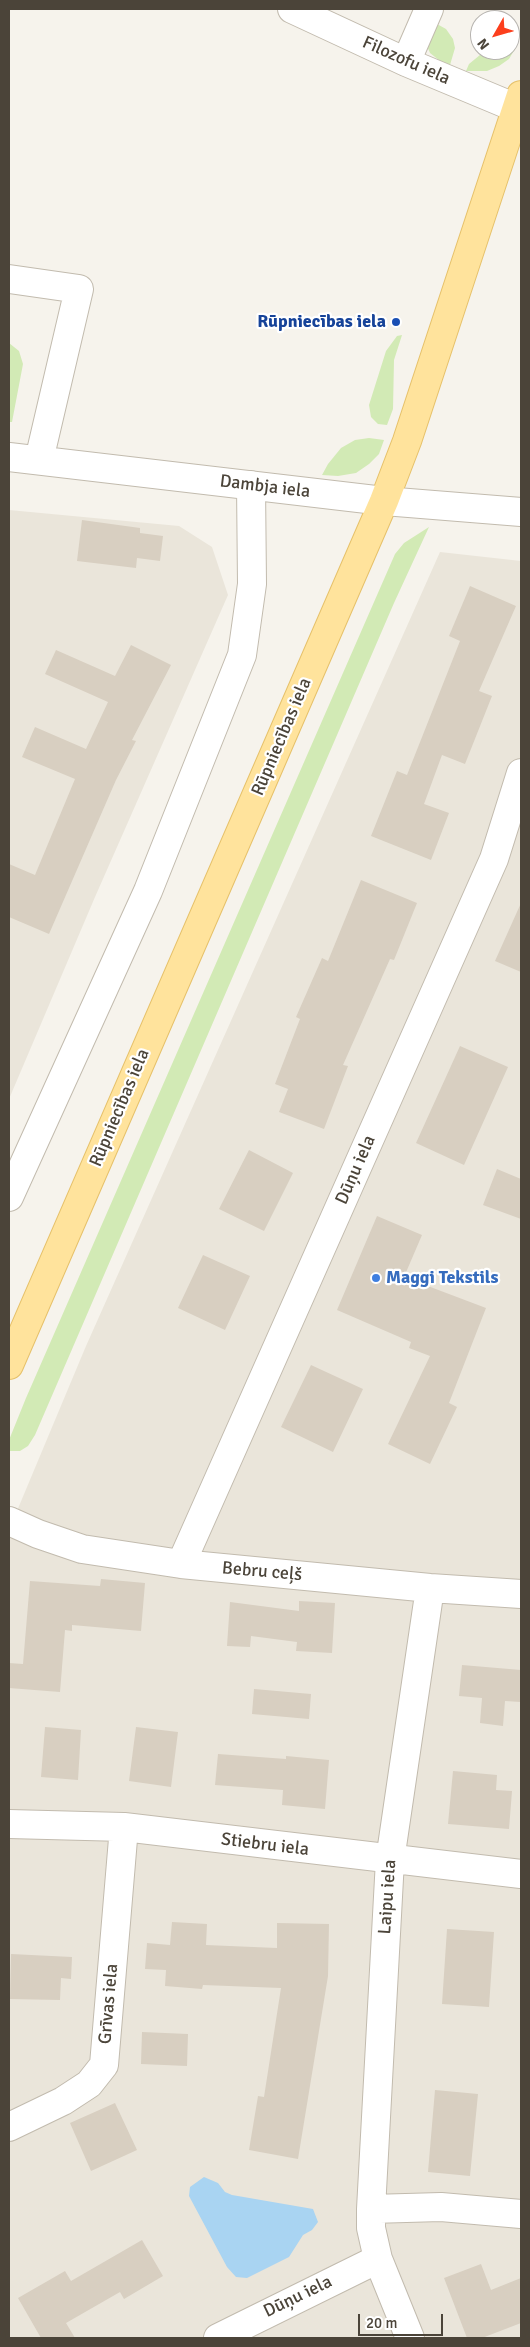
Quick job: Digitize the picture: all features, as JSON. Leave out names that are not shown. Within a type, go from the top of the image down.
[{"type":"main road","name":"Rūpniecības iela","points":[[9,1365],[384,501],[408,441],[520,104]]},
{"type":"street","name":"Filozofu iela","points":[[292,9],[406,62],[520,104]]},
{"type":"street","points":[[406,62],[429,9]]},
{"type":"street","points":[[9,279],[79,289],[39,460]]},
{"type":"street","name":"Dambja iela","points":[[9,457],[384,501],[521,512]]},
{"type":"street","points":[[9,1197],[148,891],[242,655],[252,584],[251,485]]},
{"type":"street","name":"Dūņu iela","points":[[181,1564],[494,859],[521,773]]},
{"type":"street","name":"Bebru ceļš","points":[[9,1521],[38,1534],[82,1549],[181,1564],[430,1588],[521,1594]]},
{"type":"street","name":"Laipu iela","points":[[410,2338],[378,2258],[371,2228],[371,2209],[390,1860],[430,1588]]},
{"type":"street","name":"Stiebru iela","points":[[9,1824],[124,1827],[521,1874]]},
{"type":"street","name":"Grīvas iela","points":[[9,2127],[63,2101],[89,2084],[104,2065],[124,1827]]},
{"type":"street","points":[[371,2209],[441,2207],[521,2214]]},
{"type":"street","name":"Dūņu iela","points":[[218,2338],[378,2258]]},
{"type":"shaded area","points":[[9,510],[179,526],[212,547],[228,595],[95,897],[9,1099]]},
{"type":"shaded area","points":[[440,552],[521,561],[521,2338],[9,2338],[9,1530],[86,1346]]},
{"type":"green space","points":[[437,24],[446,29],[453,39],[455,48],[450,65],[440,61],[430,53],[426,44]]},
{"type":"green space","points":[[474,60],[508,60],[487,71],[466,71],[469,64]]},
{"type":"green space","points":[[402,335],[394,360],[393,409],[387,425],[378,424],[371,417],[369,405],[386,351],[397,336]]},
{"type":"green space","points":[[9,343],[19,351],[23,364],[12,422],[9,422]]},
{"type":"green space","points":[[369,438],[384,440],[379,454],[369,464],[356,473],[338,476],[322,475],[341,448],[355,440]]},
{"type":"green space","points":[[429,527],[394,603],[35,1435],[28,1446],[20,1451],[9,1451],[9,1440],[26,1398],[395,554],[404,543]]},
{"type":"water","points":[[204,2177],[218,2183],[225,2192],[232,2195],[313,2209],[318,2222],[312,2230],[303,2235],[289,2257],[247,2278],[236,2277],[227,2267],[189,2196],[190,2187]]},
{"type":"building","points":[[82,520],[140,528],[140,533],[163,536],[160,561],[137,558],[136,568],[77,561]]},
{"type":"building","points":[[470,586],[516,606],[479,691],[492,696],[465,764],[442,755],[424,804],[449,813],[431,860],[371,836],[397,771],[407,775],[460,641],[449,636]]},
{"type":"building","points":[[131,645],[171,665],[132,740],[136,741],[116,780],[49,934],[9,917],[9,864],[35,875],[75,779],[22,757],[35,727],[86,749],[108,702],[45,674],[56,650],[115,676]]},
{"type":"building","points":[[361,880],[417,903],[394,960],[390,959],[343,1065],[348,1066],[324,1129],[279,1112],[288,1089],[275,1084],[300,1019],[296,1017],[322,958],[328,961]]},
{"type":"building","points":[[521,903],[521,972],[495,961]]},
{"type":"building","points":[[460,1046],[508,1067],[464,1165],[416,1143]]},
{"type":"building","points":[[249,1150],[293,1173],[264,1231],[219,1209]]},
{"type":"building","points":[[497,1169],[521,1179],[521,1219],[483,1205]]},
{"type":"building","points":[[377,1216],[422,1235],[404,1277],[486,1308],[449,1403],[457,1407],[430,1464],[388,1444],[430,1356],[409,1348],[411,1342],[337,1310]]},
{"type":"building","points":[[203,1255],[250,1276],[225,1330],[178,1308]]},
{"type":"building","points":[[311,1365],[363,1389],[333,1452],[281,1427]]},
{"type":"building","points":[[101,1579],[145,1583],[141,1631],[72,1625],[72,1631],[65,1630],[60,1692],[9,1688],[9,1663],[23,1664],[30,1581],[100,1586]]},
{"type":"building","points":[[299,1601],[335,1603],[332,1653],[296,1651],[297,1642],[251,1636],[250,1647],[227,1646],[230,1602],[299,1611]]},
{"type":"building","points":[[462,1665],[521,1670],[521,1702],[505,1701],[503,1726],[480,1723],[482,1698],[459,1696]]},
{"type":"building","points":[[254,1689],[311,1694],[309,1719],[252,1714]]},
{"type":"building","points":[[45,1727],[81,1730],[78,1780],[41,1777]]},
{"type":"building","points":[[136,1727],[178,1732],[171,1787],[129,1781]]},
{"type":"building","points":[[218,1754],[286,1759],[286,1756],[329,1760],[325,1809],[282,1805],[283,1790],[215,1785]]},
{"type":"building","points":[[453,1771],[497,1775],[496,1790],[512,1791],[509,1829],[448,1824]]},
{"type":"building","points":[[172,1922],[207,1924],[206,1945],[277,1948],[277,1923],[329,1924],[328,1976],[298,2159],[249,2150],[258,2096],[264,2097],[281,1988],[203,1985],[202,1989],[165,1986],[166,1970],[145,1969],[147,1943],[170,1945]]},
{"type":"building","points":[[447,1929],[494,1932],[489,2007],[442,2004]]},
{"type":"building","points":[[11,1954],[72,1957],[71,1979],[61,1978],[60,2000],[10,1999]]},
{"type":"building","points":[[142,2032],[188,2034],[187,2066],[141,2064]]},
{"type":"building","points":[[435,2090],[478,2094],[470,2176],[428,2172]]},
{"type":"building","points":[[115,2103],[137,2150],[91,2171],[70,2123]]},
{"type":"building","points":[[142,2240],[163,2276],[124,2299],[120,2292],[66,2323],[75,2338],[41,2338],[18,2298],[65,2271],[71,2281]]},
{"type":"building","points":[[481,2264],[491,2290],[521,2278],[521,2323],[482,2338],[467,2338],[444,2278]]},
{"type":"place","name":"Rūpniecības iela","points":[[396,322]]},
{"type":"place","name":"Maggi Tekstils","points":[[376,1278]]}]
